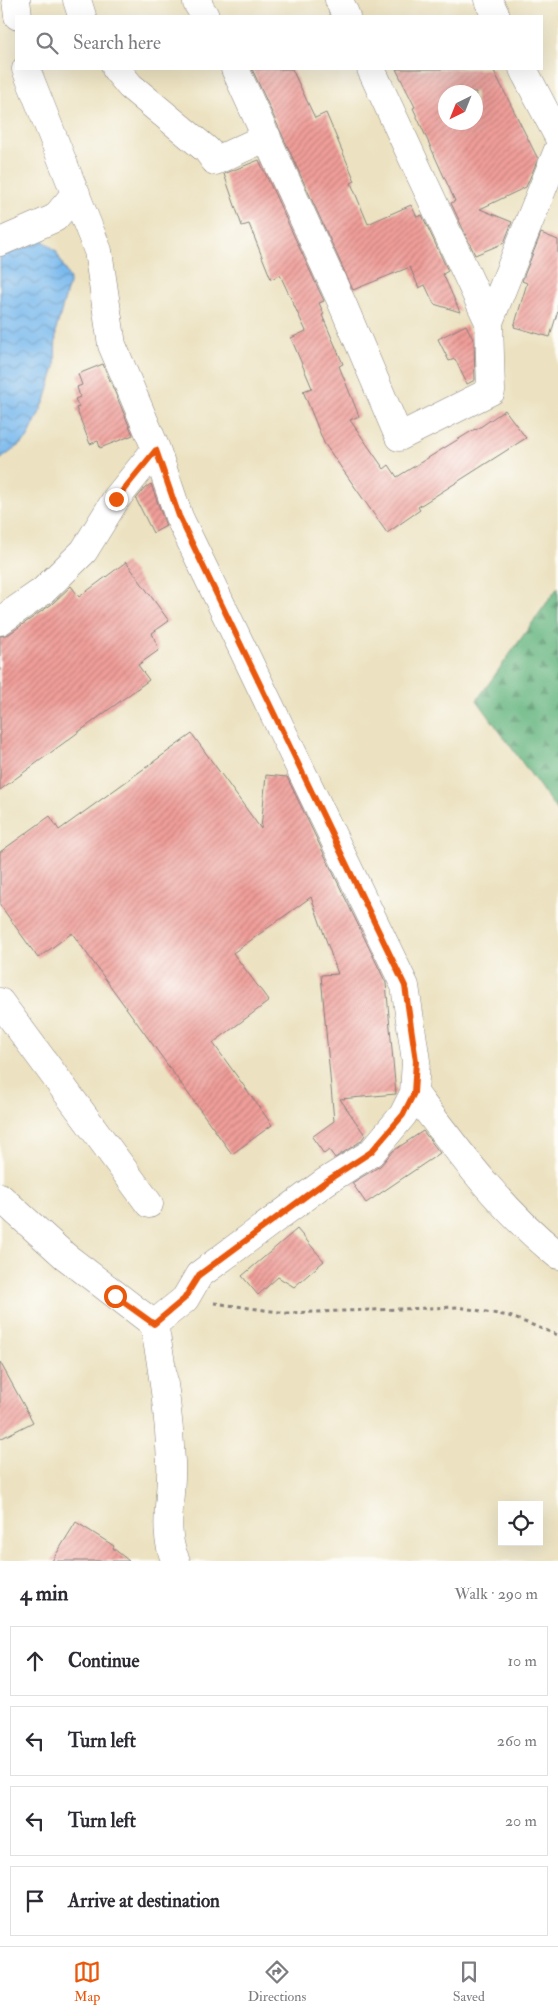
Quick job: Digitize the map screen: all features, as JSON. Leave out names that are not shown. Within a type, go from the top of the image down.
[{"type":"street","points":[[16,0],[18,15]]},
{"type":"street","points":[[77,0],[82,15]]},
{"type":"street","points":[[198,0],[197,3],[204,15]]},
{"type":"street","points":[[339,0],[346,15]]},
{"type":"street","points":[[488,0],[496,15]]},
{"type":"street","points":[[26,70],[98,251],[112,345],[156,450],[179,516],[405,986],[416,1061],[414,1093],[403,1115],[371,1152],[325,1182],[199,1275],[184,1299],[154,1324]]},
{"type":"street","points":[[117,70],[130,86],[208,150],[215,161],[267,137]]},
{"type":"street","points":[[235,70],[342,303],[398,437],[491,391],[489,322],[371,70]]},
{"type":"street","points":[[524,70],[558,136]]},
{"type":"street","points":[[489,322],[558,150]]},
{"type":"street","points":[[0,242],[55,218],[76,193]]},
{"type":"street","points":[[0,621],[43,591],[84,551],[116,499],[156,450]]},
{"type":"street","points":[[0,1002],[149,1204]]},
{"type":"street","points":[[414,1093],[476,1174],[541,1242],[558,1255]]},
{"type":"street","points":[[0,1197],[65,1256],[154,1324],[161,1360],[172,1462],[169,1522],[172,1553],[176,1561]]},
{"type":"path","points":[[184,1299],[286,1313],[458,1307],[509,1316],[558,1335]]},
{"type":"green space","points":[[558,587],[558,812],[477,700]]},
{"type":"water","points":[[40,238],[56,251],[70,280],[56,330],[55,367],[45,401],[27,439],[0,460],[0,257],[32,245]]},
{"type":"building","points":[[252,70],[292,70],[315,118],[326,113],[355,181],[351,183],[368,224],[411,205],[417,217],[422,215],[448,271],[443,274],[460,312],[434,304],[425,285],[419,288],[410,267],[353,290]]},
{"type":"building","points":[[396,70],[494,70],[538,159],[526,187],[480,209],[512,222],[504,243],[475,255],[451,203],[455,201],[413,108],[415,107]]},
{"type":"building","points":[[259,160],[324,301],[319,303],[324,314],[322,315],[343,364],[339,366],[359,416],[350,420],[384,469],[389,465],[397,477],[476,430],[505,410],[526,438],[418,507],[420,510],[387,533],[324,443],[303,391],[312,388],[291,338],[306,331],[280,275],[271,279],[249,224],[242,226],[224,174]]},
{"type":"building","points":[[541,233],[558,240],[558,310],[550,337],[514,327],[527,283],[522,281]]},
{"type":"building","points":[[466,325],[474,341],[475,380],[467,384],[455,359],[449,361],[438,339]]},
{"type":"building","points":[[103,364],[133,435],[100,448],[98,441],[90,444],[76,408],[79,407],[75,399],[80,397],[77,387],[82,385],[78,374]]},
{"type":"building","points":[[151,484],[166,526],[153,533],[136,499]]},
{"type":"building","points":[[126,562],[169,621],[152,633],[159,650],[138,665],[149,680],[0,790],[0,636],[9,634],[52,604],[71,586],[79,597]]},
{"type":"building","points":[[192,734],[261,829],[266,775],[287,777],[386,983],[396,1094],[340,1099],[365,1135],[361,1141],[335,1158],[329,1150],[324,1154],[312,1137],[334,1121],[321,975],[338,974],[311,897],[233,953],[269,1001],[213,1043],[272,1125],[232,1154],[72,933],[38,958],[0,905],[0,852],[50,816],[59,830]]},
{"type":"building","points":[[423,1131],[440,1153],[366,1203],[352,1183],[380,1166],[393,1151]]},
{"type":"building","points":[[297,1229],[324,1261],[294,1287],[278,1277],[258,1295],[242,1276]]},
{"type":"building","points":[[0,1362],[33,1422],[0,1439]]},
{"type":"building","points":[[76,1522],[114,1546],[113,1548],[129,1561],[52,1561]]},
{"type":"route","points":[[115,1296],[154,1324],[184,1299],[199,1275],[325,1182],[371,1152],[403,1115],[414,1093],[416,1061],[405,986],[218,593],[179,516],[156,450],[116,499]]}]
